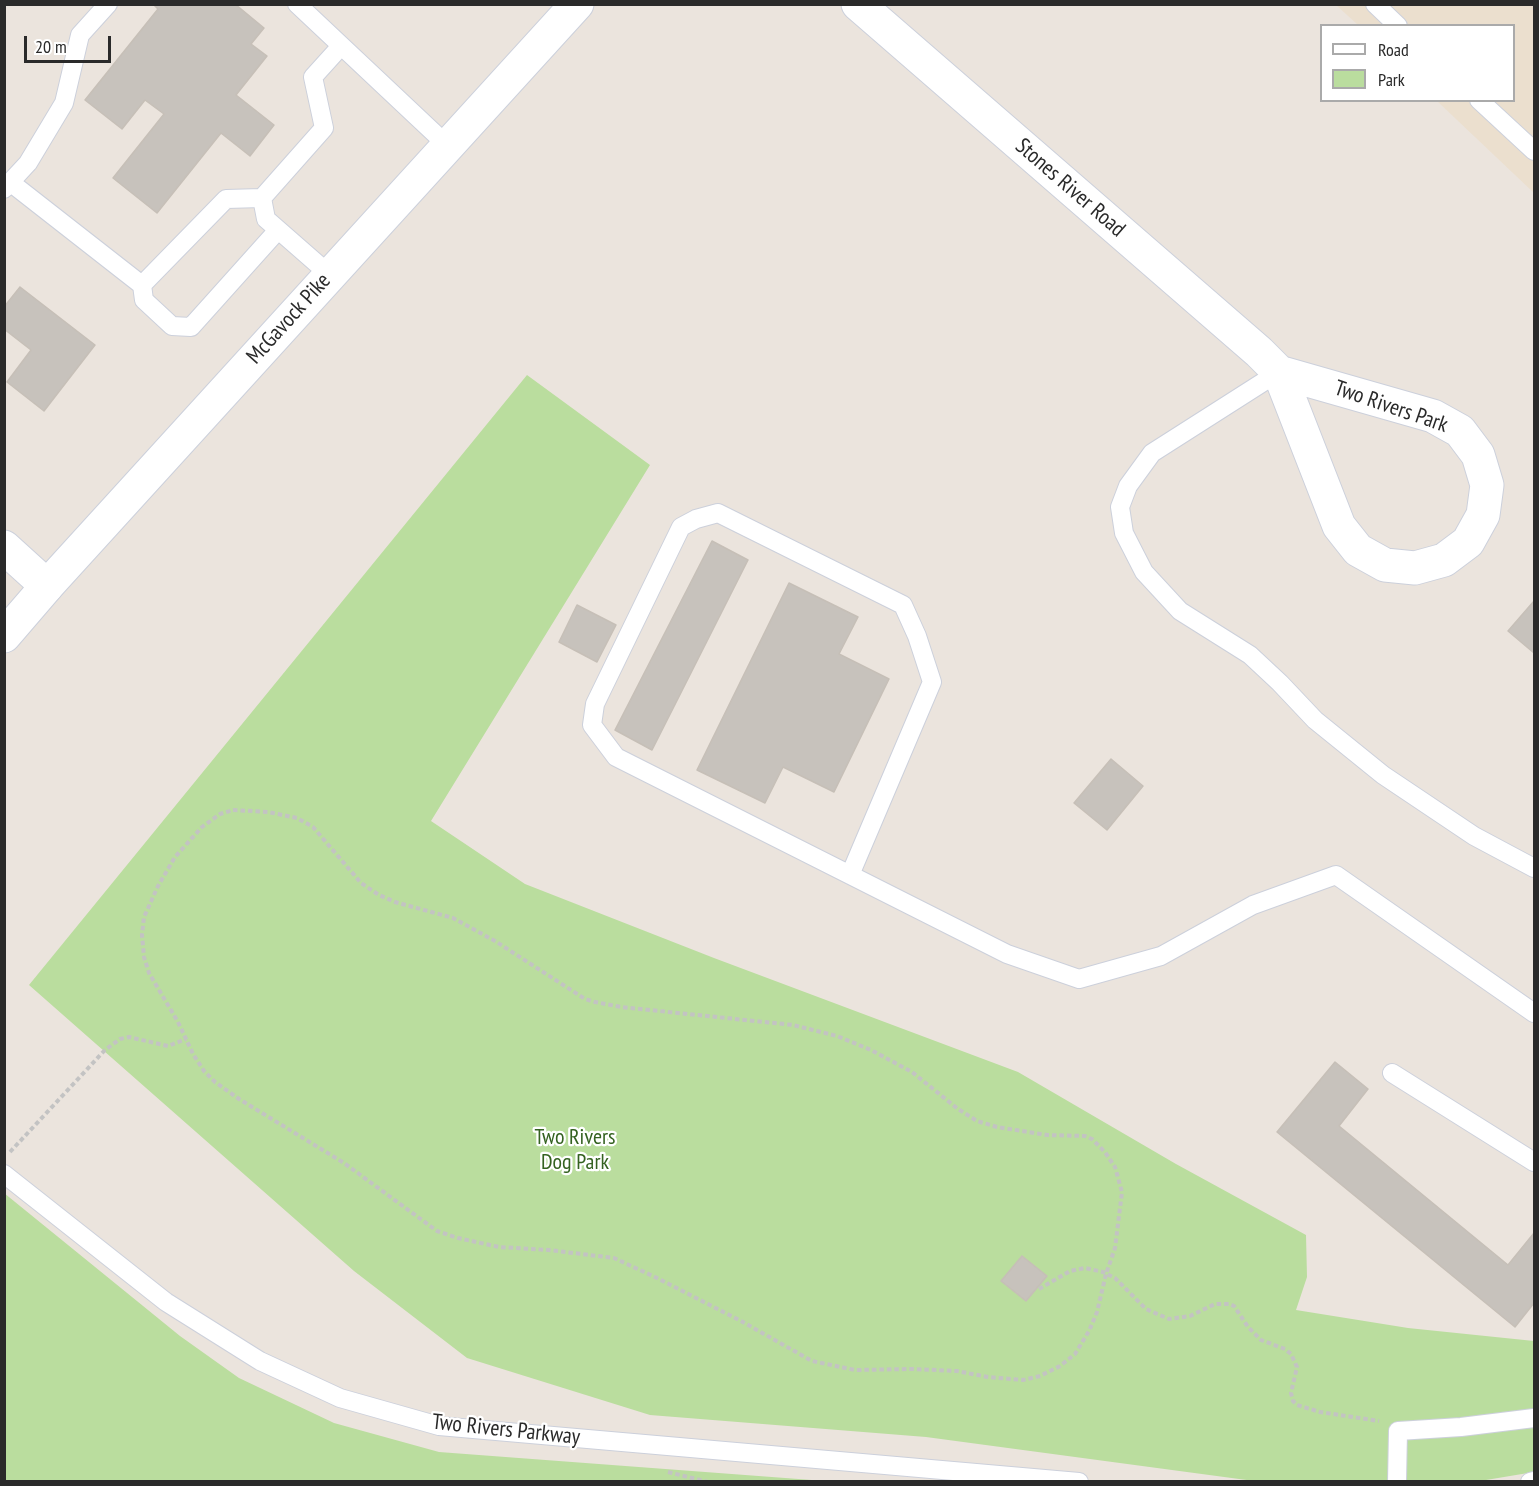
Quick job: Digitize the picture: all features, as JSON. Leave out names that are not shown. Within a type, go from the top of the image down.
[{"type":"street","name":"McGavock Pike","points":[[4,636],[46,586],[576,4]]},
{"type":"street","name":"Stones River Road","points":[[858,4],[1280,372]]},
{"type":"street","name":"Two Rivers Park","points":[[1280,372],[1433,416],[1460,431],[1478,455],[1487,485],[1483,515],[1468,542],[1444,560],[1415,568],[1385,565],[1358,550],[1339,526],[1280,372]]},
{"type":"street","points":[[4,547],[46,586]]},
{"type":"lane","points":[[108,4],[80,35],[64,103],[28,163],[7,186],[143,286]]},
{"type":"lane","points":[[297,4],[448,146]]},
{"type":"lane","points":[[1375,4],[1396,24]]},
{"type":"lane","points":[[278,230],[191,327],[172,326],[144,300],[143,286],[226,199],[262,198],[324,128],[313,77],[341,46]]},
{"type":"lane","points":[[1481,102],[1534,151]]},
{"type":"lane","points":[[262,198],[266,219],[330,275]]},
{"type":"lane","points":[[1280,372],[1152,453],[1128,486],[1120,507],[1124,534],[1144,572],[1180,611],[1250,655],[1280,682],[1315,720],[1383,775],[1474,836],[1534,868]]},
{"type":"lane","points":[[849,875],[932,682],[917,636],[903,606],[718,513],[696,519],[681,527],[595,704],[592,725],[616,757],[849,875],[1007,954],[1078,979],[1161,956],[1253,905],[1336,875],[1534,1013]]},
{"type":"lane","points":[[1392,1072],[1534,1162]]},
{"type":"lane","name":"Two Rivers Parkway","points":[[4,1174],[166,1302],[260,1362],[340,1398],[439,1426],[1079,1482]]},
{"type":"lane","points":[[1397,1482],[1398,1431],[1461,1427],[1534,1418]]},
{"type":"path","points":[[233,810],[268,812],[297,818],[313,827],[361,883],[379,895],[395,902],[453,918],[495,941],[585,999],[621,1007],[793,1025],[837,1036],[871,1050],[912,1072],[958,1109],[977,1121],[997,1127],[1047,1135],[1085,1136],[1092,1139],[1115,1167],[1122,1192],[1115,1248],[1097,1312],[1089,1331],[1075,1354],[1060,1366],[1040,1376],[1023,1380],[957,1371],[855,1370],[826,1365],[812,1361],[720,1310],[614,1258],[499,1247],[437,1231],[344,1163],[215,1082],[204,1071],[186,1039],[162,992],[149,973],[144,957],[142,935],[144,916],[158,886],[176,857],[202,827],[220,814],[233,810]]},
{"type":"path","points":[[4,1158],[105,1050],[120,1039],[129,1037],[168,1046],[186,1039]]},
{"type":"path","points":[[1039,1289],[1071,1271],[1085,1269],[1106,1274],[1122,1283],[1146,1309],[1169,1318],[1190,1316],[1221,1302],[1234,1306],[1248,1327],[1261,1340],[1285,1349],[1291,1354],[1298,1367],[1291,1393],[1293,1401],[1298,1405],[1320,1412],[1378,1420],[1398,1431]]},
{"type":"shaded area","points":[[1336,5],[1534,5],[1534,193],[1438,102],[1515,102],[1515,24],[1357,24]]},
{"type":"green space","name":"Two Rivers Dog Park","points":[[527,375],[650,465],[431,821],[525,884],[714,958],[1018,1072],[1176,1164],[1306,1235],[1307,1277],[1296,1310],[1408,1328],[1534,1341],[1534,1472],[1474,1482],[1254,1481],[926,1437],[650,1415],[467,1358],[354,1271],[29,985]]},
{"type":"green space","points":[[4,1193],[180,1336],[239,1378],[334,1423],[439,1452],[825,1481],[5,1481]]},
{"type":"building","points":[[153,4],[235,4],[264,28],[251,44],[267,56],[236,95],[274,125],[250,156],[221,133],[157,213],[113,178],[164,114],[145,100],[122,129],[85,100],[158,9]]},
{"type":"building","points":[[20,287],[95,345],[44,411],[7,382],[31,350],[4,329],[4,307]]},
{"type":"building","points":[[712,541],[748,560],[652,750],[615,730]]},
{"type":"building","points":[[789,583],[858,617],[839,654],[889,679],[834,792],[783,767],[765,803],[697,770]]},
{"type":"building","points":[[1534,601],[1534,653],[1508,631]]},
{"type":"building","points":[[577,605],[616,625],[597,662],[559,642]]},
{"type":"building","points":[[1111,759],[1143,786],[1107,830],[1074,803]]},
{"type":"building","points":[[1335,1062],[1368,1089],[1339,1126],[1508,1265],[1534,1233],[1534,1303],[1515,1327],[1277,1132]]},
{"type":"building","points":[[1022,1256],[1047,1276],[1026,1301],[1001,1281]]}]
